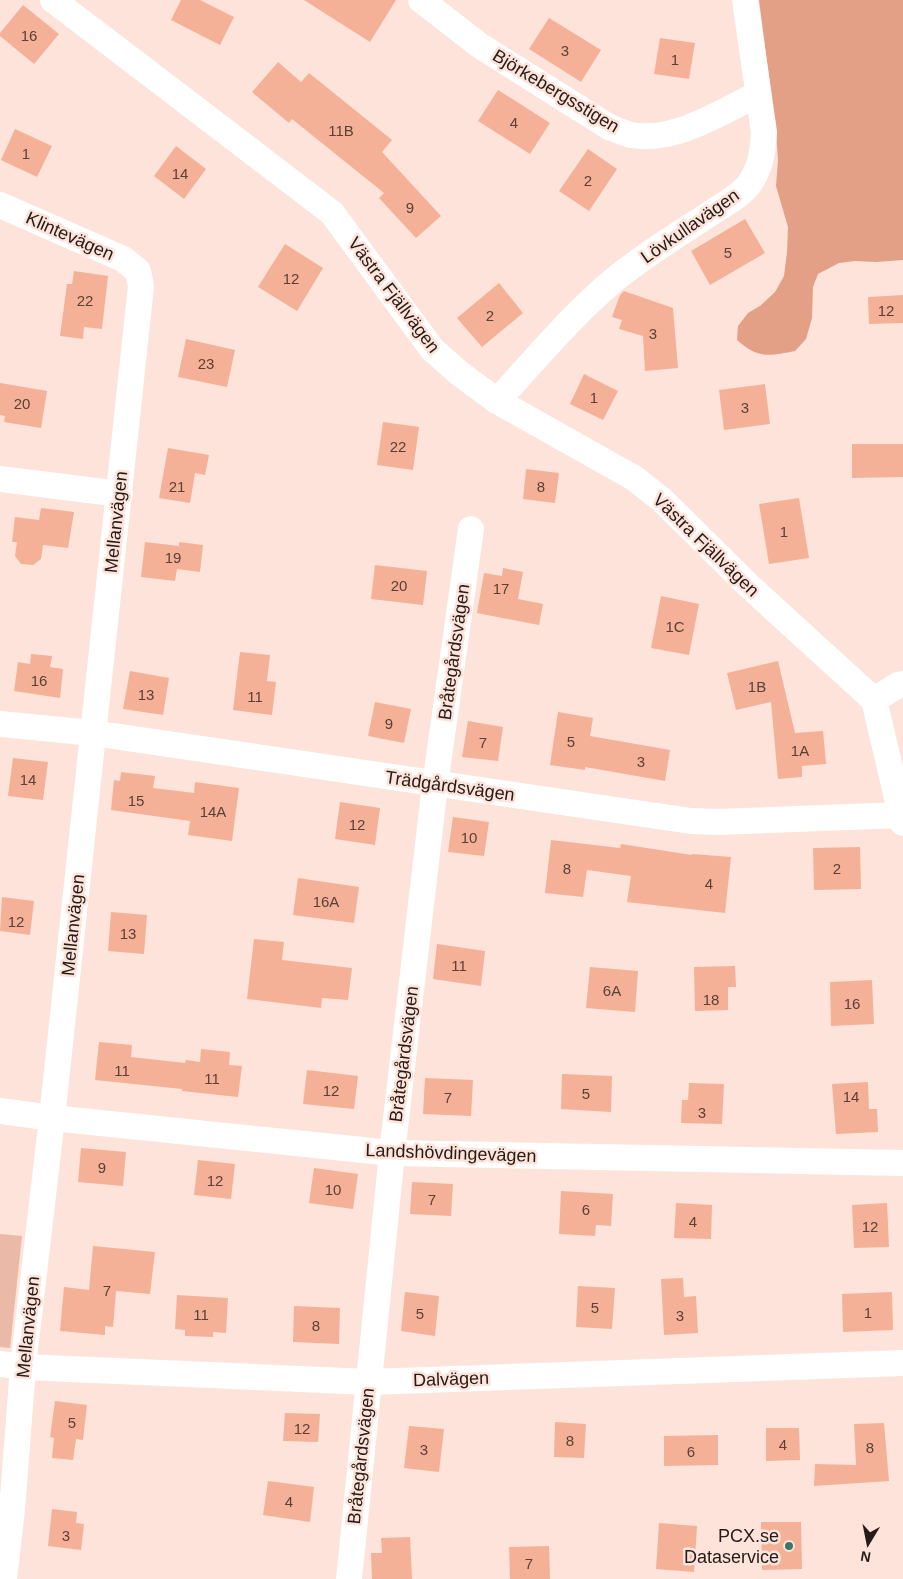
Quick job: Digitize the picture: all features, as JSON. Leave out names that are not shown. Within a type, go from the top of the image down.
[{"type":"street","name":"Västra Fjällvägen","points":[[54,0],[332,213],[432,349],[459,373],[497,401],[634,478],[662,500],[748,585],[874,700]]},
{"type":"street","name":"Björkebergsstigen","points":[[422,0],[479,45],[609,127],[632,135],[648,136],[692,128],[758,94]]},
{"type":"street","name":"Lövkullavägen","points":[[497,401],[580,310],[614,280],[644,257],[732,199],[750,184],[758,168],[763,151],[764,132],[745,0]]},
{"type":"street","name":"Klintevägen","points":[[0,205],[123,259],[138,271]]},
{"type":"street","name":"Mellanvägen","points":[[4,1579],[12,1510],[12,1365],[52,1118],[120,494],[141,286],[138,271]]},
{"type":"street","points":[[0,478],[120,494]]},
{"type":"street","name":"Bråtegårdsvägen","points":[[349,1579],[392,1153],[435,785],[471,530]]},
{"type":"street","points":[[902,819],[874,700],[898,685],[903,684]]},
{"type":"street","name":"Trädgårdsvägen","points":[[0,724],[93,734],[691,821],[902,819]]},
{"type":"street","name":"Landshövdingevägen","points":[[0,1111],[392,1153],[903,1163]]},
{"type":"street","name":"Dalvägen","points":[[12,1365],[369,1382],[903,1363]]},
{"type":"shaded area","points":[[759,0],[903,0],[903,260],[839,263],[818,274],[813,287],[812,318],[806,339],[795,351],[771,355],[751,350],[737,340],[738,326],[748,313],[760,306],[775,292],[784,276],[787,252],[788,227],[776,186],[778,160],[776,132]]},
{"type":"shaded area","points":[[0,1234],[22,1236],[10,1348],[0,1347]]},
{"type":"building","points":[[181,0],[200,0],[234,17],[220,45],[171,20]]},
{"type":"building","points":[[304,0],[396,0],[370,42]]},
{"type":"building","points":[[23,5],[59,34],[34,64],[0,36],[0,33]]},
{"type":"building","points":[[549,18],[601,50],[581,82],[529,49]]},
{"type":"building","points":[[660,38],[695,43],[689,79],[654,74]]},
{"type":"building","points":[[278,62],[301,82],[309,73],[392,140],[382,152],[441,216],[416,238],[379,198],[384,193],[292,119],[289,123],[252,92]]},
{"type":"building","points":[[498,90],[550,123],[530,154],[478,121]]},
{"type":"building","points":[[15,129],[52,146],[37,177],[1,160]]},
{"type":"building","points":[[176,146],[206,169],[184,199],[154,176]]},
{"type":"building","points":[[588,149],[617,169],[589,211],[559,191]]},
{"type":"building","points":[[745,219],[765,253],[710,285],[691,251]]},
{"type":"building","points":[[285,244],[323,268],[297,311],[258,287]]},
{"type":"building","points":[[74,271],[108,276],[102,329],[84,327],[83,339],[60,336],[67,284],[72,284]]},
{"type":"building","points":[[499,283],[523,313],[482,347],[457,318]]},
{"type":"building","points":[[624,291],[673,308],[678,368],[645,371],[643,336],[619,329],[622,320],[612,317],[620,295]]},
{"type":"building","points":[[903,295],[903,323],[869,324],[868,297]]},
{"type":"building","points":[[186,339],[235,350],[227,387],[178,377]]},
{"type":"building","points":[[584,374],[618,391],[603,420],[570,404]]},
{"type":"building","points":[[0,383],[47,391],[41,428],[4,422],[5,416],[0,415]]},
{"type":"building","points":[[765,384],[770,424],[724,430],[719,390]]},
{"type":"building","points":[[383,422],[419,427],[413,470],[377,465]]},
{"type":"building","points":[[852,444],[903,444],[903,477],[852,478]]},
{"type":"building","points":[[168,448],[209,455],[205,475],[195,473],[190,503],[159,498]]},
{"type":"building","points":[[526,469],[559,473],[555,503],[523,499]]},
{"type":"building","points":[[799,498],[809,558],[769,564],[759,504]]},
{"type":"building","points":[[41,508],[74,512],[68,548],[43,545],[41,559],[33,565],[21,564],[15,556],[17,542],[12,542],[15,517],[39,520]]},
{"type":"building","points":[[145,542],[179,546],[179,542],[203,545],[200,572],[177,569],[175,581],[141,577]]},
{"type":"building","points":[[375,565],[427,571],[423,605],[371,599]]},
{"type":"building","points":[[503,568],[523,572],[518,599],[543,604],[539,625],[477,613],[484,573],[502,576]]},
{"type":"building","points":[[661,596],[699,604],[689,655],[651,648]]},
{"type":"building","points":[[240,652],[270,655],[267,681],[276,682],[272,715],[233,710]]},
{"type":"building","points":[[31,654],[52,656],[50,667],[63,669],[60,698],[14,691],[18,662],[30,664]]},
{"type":"building","points":[[778,661],[795,733],[823,731],[826,764],[802,766],[802,777],[778,779],[771,702],[736,710],[727,673]]},
{"type":"building","points":[[130,671],[169,678],[163,715],[123,709]]},
{"type":"building","points":[[375,702],[411,709],[404,743],[368,736]]},
{"type":"building","points":[[558,712],[593,718],[590,736],[670,750],[665,781],[585,767],[585,770],[550,765]]},
{"type":"building","points":[[468,721],[503,727],[498,761],[462,757]]},
{"type":"building","points":[[13,758],[48,762],[43,800],[8,796]]},
{"type":"building","points":[[121,772],[155,776],[153,788],[194,793],[195,782],[239,788],[232,841],[188,835],[190,821],[111,810],[114,780],[120,781]]},
{"type":"building","points":[[340,802],[380,808],[375,845],[335,839]]},
{"type":"building","points":[[453,817],[489,822],[484,856],[448,852]]},
{"type":"building","points":[[551,840],[620,848],[621,844],[692,855],[731,857],[725,913],[627,902],[631,876],[587,870],[583,897],[545,893]]},
{"type":"building","points":[[860,847],[861,889],[814,890],[813,848]]},
{"type":"building","points":[[298,878],[359,887],[354,923],[293,915]]},
{"type":"building","points":[[2,897],[34,901],[30,935],[0,931]]},
{"type":"building","points":[[111,912],[147,915],[144,954],[108,951]]},
{"type":"building","points":[[254,939],[284,942],[282,960],[352,968],[348,1000],[322,998],[321,1008],[247,999]]},
{"type":"building","points":[[437,944],[485,951],[481,986],[433,979]]},
{"type":"building","points":[[735,966],[736,987],[728,987],[728,1010],[695,1011],[694,967]]},
{"type":"building","points":[[590,967],[638,971],[635,1012],[586,1008]]},
{"type":"building","points":[[872,980],[874,1024],[831,1026],[830,982]]},
{"type":"building","points":[[99,1042],[132,1045],[131,1057],[185,1063],[186,1060],[200,1062],[201,1049],[230,1052],[229,1065],[242,1066],[238,1097],[95,1080]]},
{"type":"building","points":[[307,1070],[358,1076],[354,1109],[303,1104]]},
{"type":"building","points":[[562,1074],[612,1076],[611,1112],[561,1109]]},
{"type":"building","points":[[425,1078],[473,1080],[471,1116],[423,1114]]},
{"type":"building","points":[[868,1082],[869,1109],[877,1109],[878,1132],[836,1134],[832,1084]]},
{"type":"building","points":[[689,1083],[724,1084],[722,1124],[681,1123],[682,1100],[688,1100]]},
{"type":"building","points":[[81,1148],[126,1152],[123,1186],[78,1182]]},
{"type":"building","points":[[198,1160],[235,1164],[231,1199],[194,1195]]},
{"type":"building","points":[[314,1168],[358,1174],[353,1209],[309,1203]]},
{"type":"building","points":[[412,1182],[453,1184],[451,1216],[410,1214]]},
{"type":"building","points":[[561,1191],[613,1194],[611,1226],[596,1225],[595,1236],[559,1234]]},
{"type":"building","points":[[676,1203],[712,1205],[711,1239],[674,1238]]},
{"type":"building","points":[[887,1203],[889,1247],[854,1248],[852,1205]]},
{"type":"building","points":[[93,1246],[155,1252],[150,1294],[116,1291],[113,1327],[105,1326],[105,1335],[60,1331],[64,1287],[89,1290]]},
{"type":"building","points":[[683,1278],[684,1297],[696,1296],[698,1333],[664,1335],[661,1279]]},
{"type":"building","points":[[578,1286],[615,1288],[612,1329],[576,1327]]},
{"type":"building","points":[[405,1292],[439,1296],[435,1336],[401,1331]]},
{"type":"building","points":[[892,1292],[893,1330],[843,1332],[842,1294]]},
{"type":"building","points":[[177,1295],[228,1298],[226,1333],[213,1332],[213,1337],[185,1336],[185,1330],[175,1329]]},
{"type":"building","points":[[294,1306],[340,1308],[339,1344],[293,1342]]},
{"type":"building","points":[[55,1401],[87,1405],[83,1440],[76,1439],[73,1460],[52,1458],[54,1438],[50,1437]]},
{"type":"building","points":[[285,1413],[320,1414],[318,1442],[283,1441]]},
{"type":"building","points":[[555,1422],[586,1424],[584,1458],[554,1457]]},
{"type":"building","points":[[884,1423],[889,1481],[814,1486],[815,1464],[856,1465],[854,1424]]},
{"type":"building","points":[[409,1426],[444,1429],[439,1472],[404,1468]]},
{"type":"building","points":[[766,1428],[799,1428],[800,1460],[766,1461]]},
{"type":"building","points":[[718,1435],[718,1465],[664,1466],[664,1436]]},
{"type":"building","points":[[268,1481],[314,1487],[310,1522],[263,1515]]},
{"type":"building","points":[[52,1509],[77,1512],[76,1523],[84,1524],[81,1550],[48,1546]]},
{"type":"building","points":[[761,1522],[801,1522],[802,1569],[762,1570]]},
{"type":"building","points":[[659,1523],[697,1526],[694,1572],[656,1569]]},
{"type":"building","points":[[410,1537],[412,1579],[372,1579],[371,1553],[382,1553],[381,1538]]},
{"type":"building","points":[[549,1546],[550,1579],[510,1579],[509,1547]]},
{"type":"place","name":"PCX.se Dataservice","points":[[789,1546]]}]
